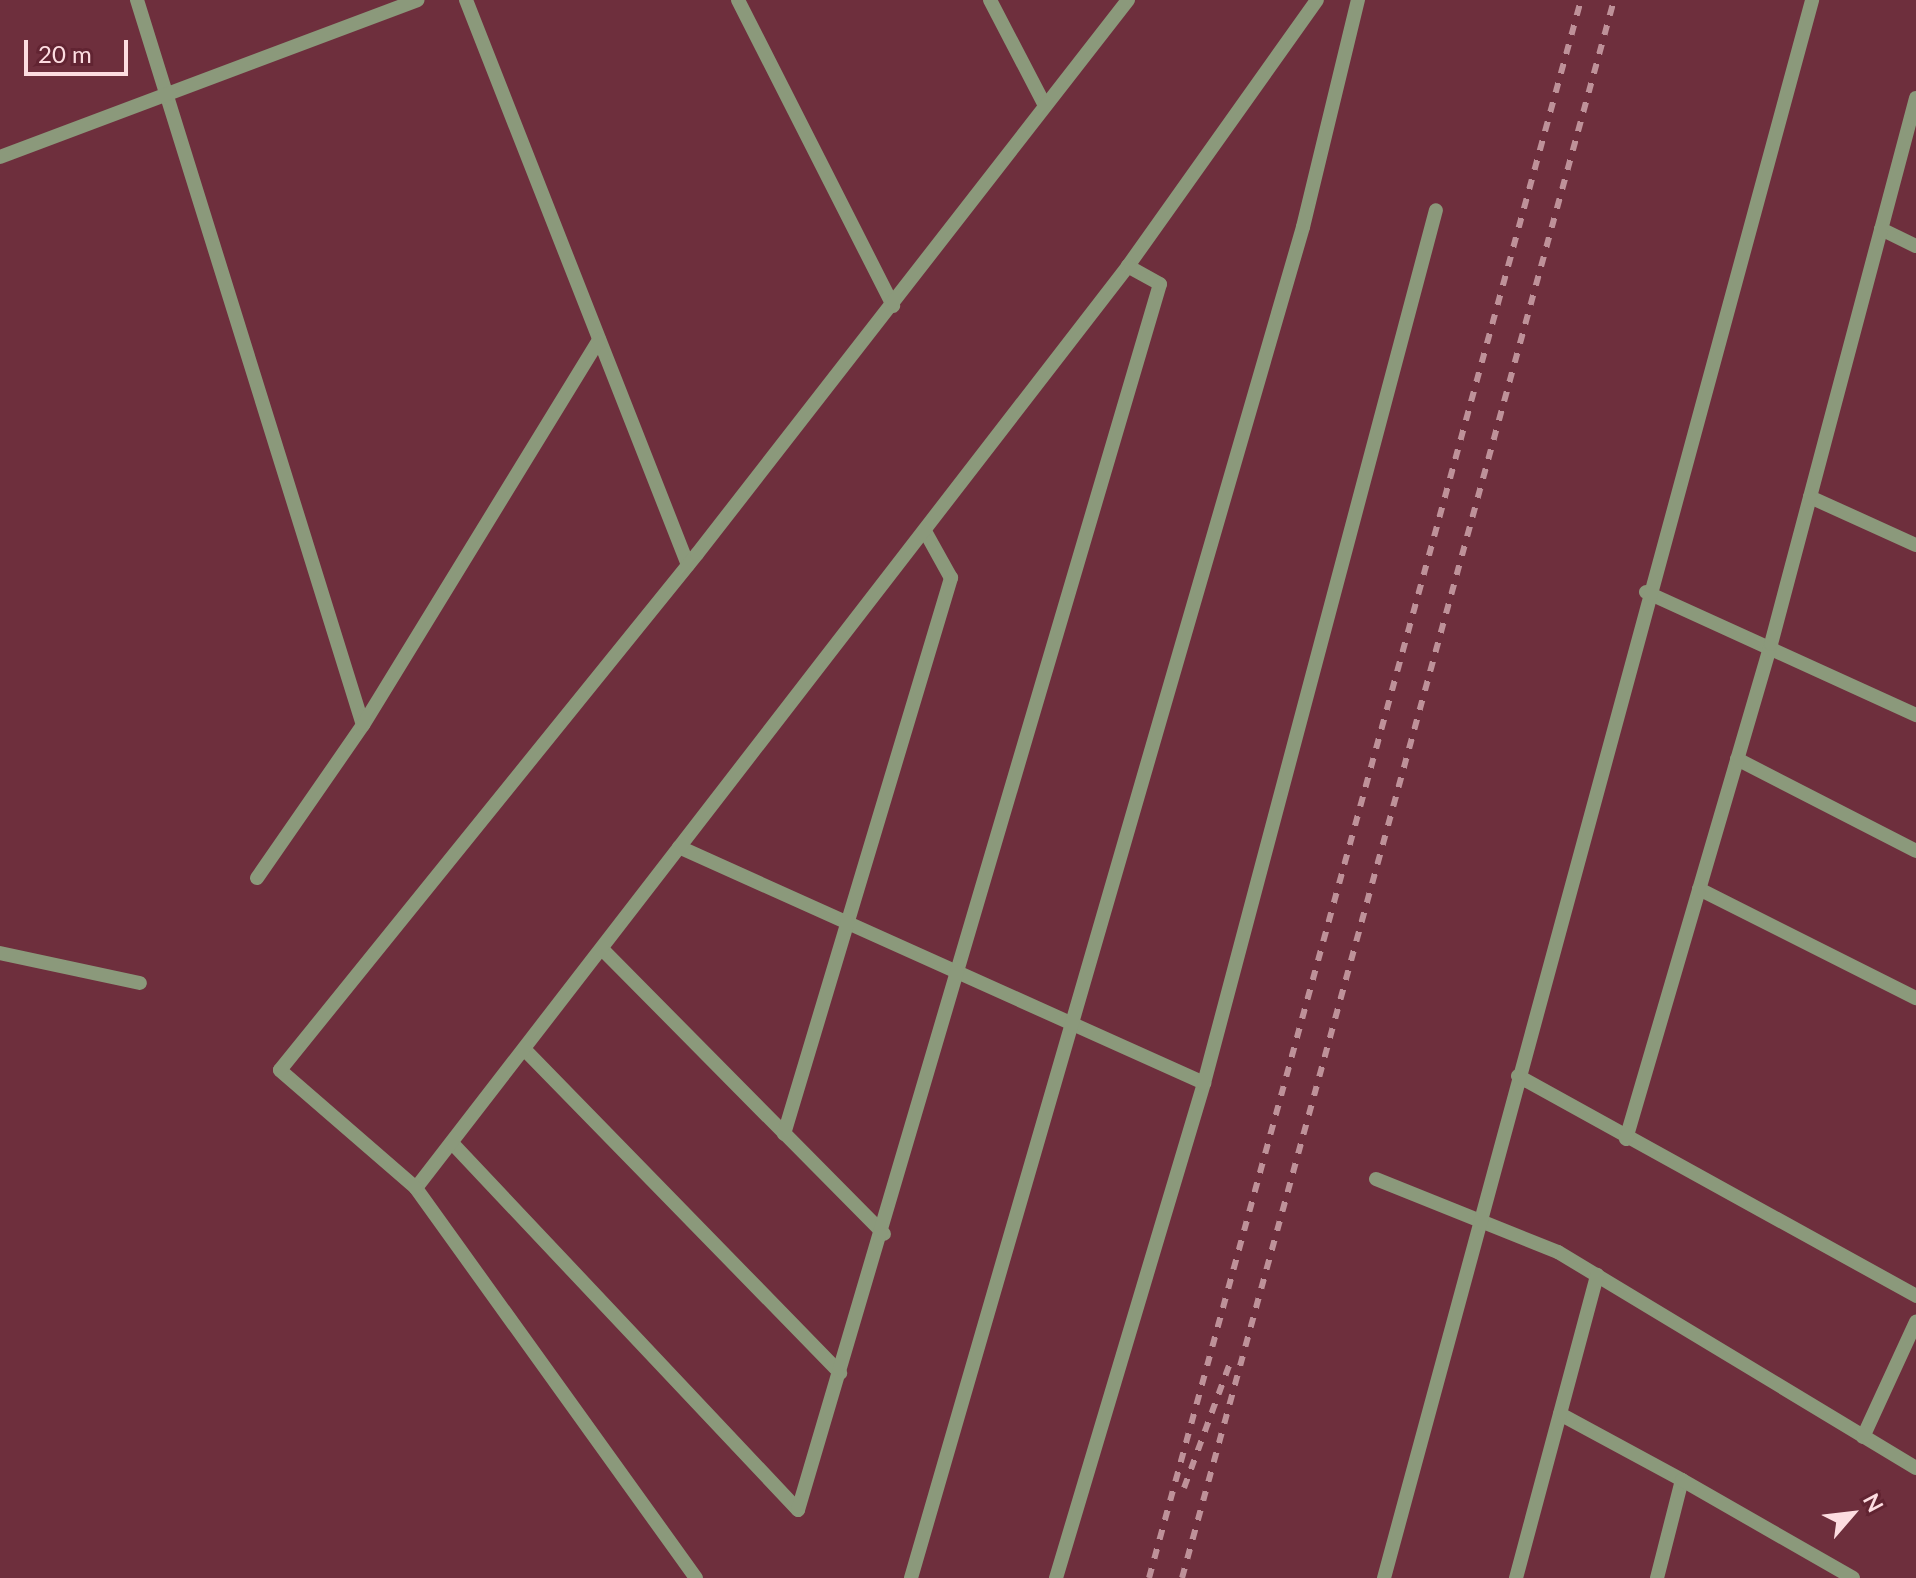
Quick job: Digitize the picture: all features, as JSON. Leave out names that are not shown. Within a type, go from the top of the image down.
[{"type":"street","points":[[137,0],[363,725]]},
{"type":"street","points":[[0,157],[168,97],[417,0]]},
{"type":"street","points":[[466,0],[688,565]]},
{"type":"street","points":[[738,0],[893,306]]},
{"type":"street","points":[[990,0],[1043,102]]},
{"type":"street","points":[[696,1578],[416,1188],[280,1070],[688,565],[893,306],[1043,102],[1128,0]]},
{"type":"street","points":[[416,1188],[604,951],[679,847],[1128,266],[1317,0]]},
{"type":"street","points":[[1384,1578],[1646,592],[1812,0]]},
{"type":"street","points":[[911,1578],[1076,1029],[1303,227],[1353,3]]},
{"type":"street","points":[[1626,1139],[1771,644],[1916,98]]},
{"type":"street","points":[[1056,1578],[1204,1083],[1436,210]]},
{"type":"street","points":[[1881,229],[1916,246]]},
{"type":"street","points":[[453,1144],[798,1510],[962,974],[1160,284],[1128,266]]},
{"type":"street","points":[[257,878],[363,725],[599,340]]},
{"type":"street","points":[[1810,497],[1916,545]]},
{"type":"street","points":[[784,1134],[951,578],[925,531]]},
{"type":"street","points":[[1646,592],[1771,644],[1916,715]]},
{"type":"street","points":[[1737,759],[1916,851]]},
{"type":"street","points":[[679,847],[850,922],[1076,1029],[1204,1083]]},
{"type":"street","points":[[1699,889],[1916,998]]},
{"type":"street","points":[[604,951],[884,1234]]},
{"type":"street","points":[[0,953],[140,983]]},
{"type":"street","points":[[526,1051],[840,1373]]},
{"type":"street","points":[[1518,1076],[1626,1139],[1916,1296]]},
{"type":"street","points":[[1376,1179],[1481,1218],[1597,1275],[1916,1468]]},
{"type":"street","points":[[1516,1578],[1597,1275]]},
{"type":"street","points":[[1863,1437],[1916,1322]]},
{"type":"street","points":[[1560,1414],[1853,1578]]},
{"type":"street","points":[[1657,1578],[1682,1480]]},
{"type":"railway","points":[[1149,1578],[1581,0]]},
{"type":"railway","points":[[1182,1578],[1614,0]]},
{"type":"railway","points":[[1184,1488],[1231,1360]]}]
